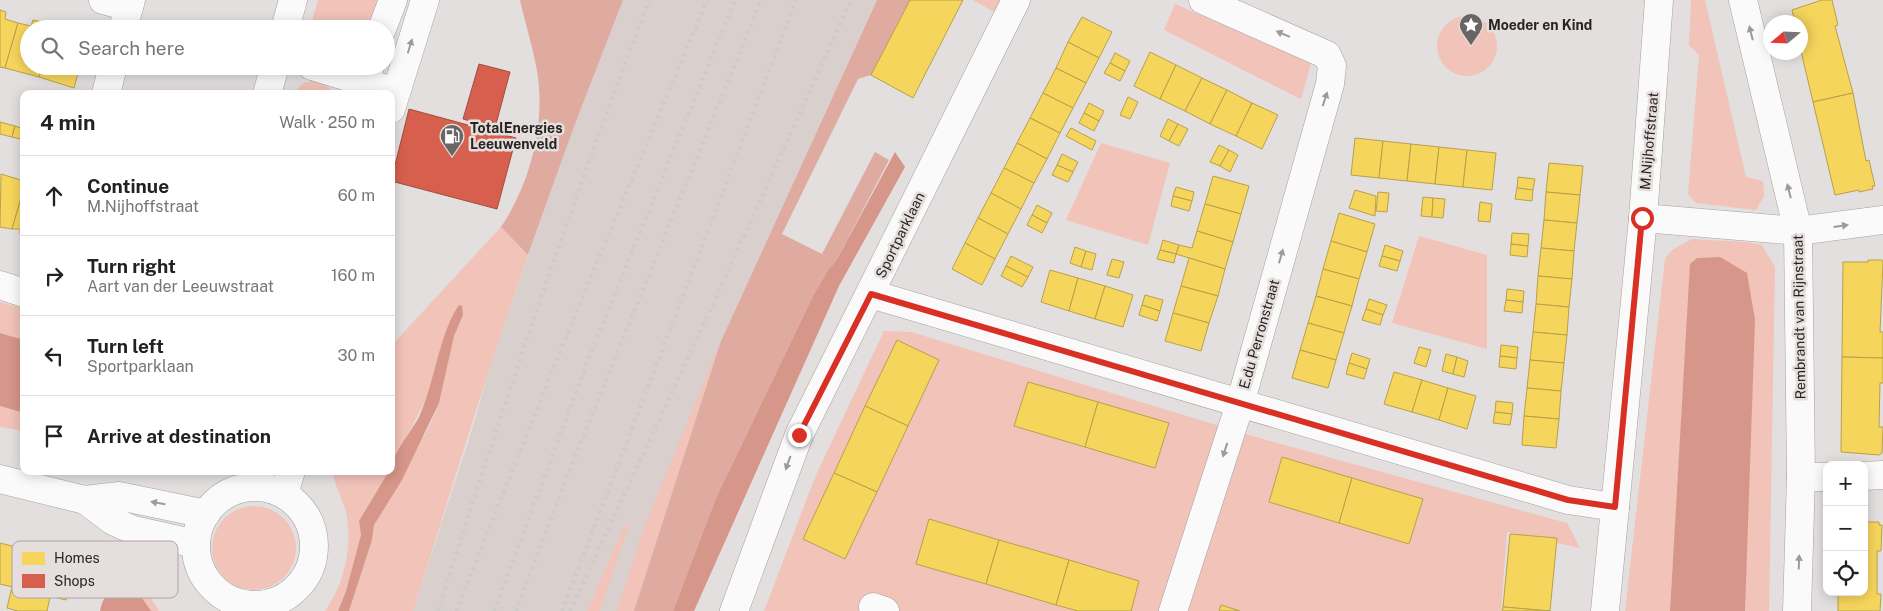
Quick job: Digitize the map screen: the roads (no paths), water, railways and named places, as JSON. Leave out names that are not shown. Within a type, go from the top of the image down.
[{"type":"street","points":[[287,20],[293,0]]},
{"type":"street","points":[[385,20],[393,0]]},
{"type":"street","points":[[395,95],[425,0]]},
{"type":"street","name":"Sportparklaan","points":[[734,611],[799,435],[1016,0]]},
{"type":"street","name":"E.du Perronstraat","points":[[1174,611],[1240,404],[1330,84],[1332,66],[1327,55],[1203,0]]},
{"type":"street","name":"M.Nijhoffstraat","points":[[1605,611],[1642,218],[1659,0]]},
{"type":"street","name":"Rembrandt van Rijnstraat","points":[[1743,0],[1798,231],[1814,477],[1797,611]]},
{"type":"street","points":[[107,90],[111,75]]},
{"type":"street","points":[[268,90],[272,75]]},
{"type":"street","points":[[347,75],[366,80],[379,90]]},
{"type":"street","points":[[1642,218],[1798,231],[1883,220]]},
{"type":"street","points":[[0,285],[20,292]]},
{"type":"street","points":[[871,294],[1568,500],[1615,507]]},
{"type":"street","points":[[1868,476],[1883,475]]},
{"type":"street","points":[[0,479],[85,500],[119,496],[206,514]]},
{"type":"street","points":[[248,479],[272,489],[288,483],[311,524],[315,544],[312,564],[303,582],[288,596],[253,609],[238,603],[215,601],[201,570],[196,544],[199,528],[206,514],[216,502],[248,479]]},
{"type":"street","points":[[85,500],[113,521],[133,530],[196,544]]},
{"type":"railway","points":[[438,611],[539,304],[649,0]]},
{"type":"railway","points":[[456,611],[572,322],[707,0]]},
{"type":"railway","points":[[494,611],[590,355],[735,0]]},
{"type":"railway","points":[[516,611],[572,464],[761,0]]},
{"type":"railway","points":[[562,611],[796,0]]},
{"type":"railway","points":[[570,611],[720,289],[851,0]]},
{"type":"place","name":"Moeder en Kind","points":[[1471,46]]},
{"type":"place","name":"TotalEnergies Leeuwenveld","points":[[452,157]]}]
